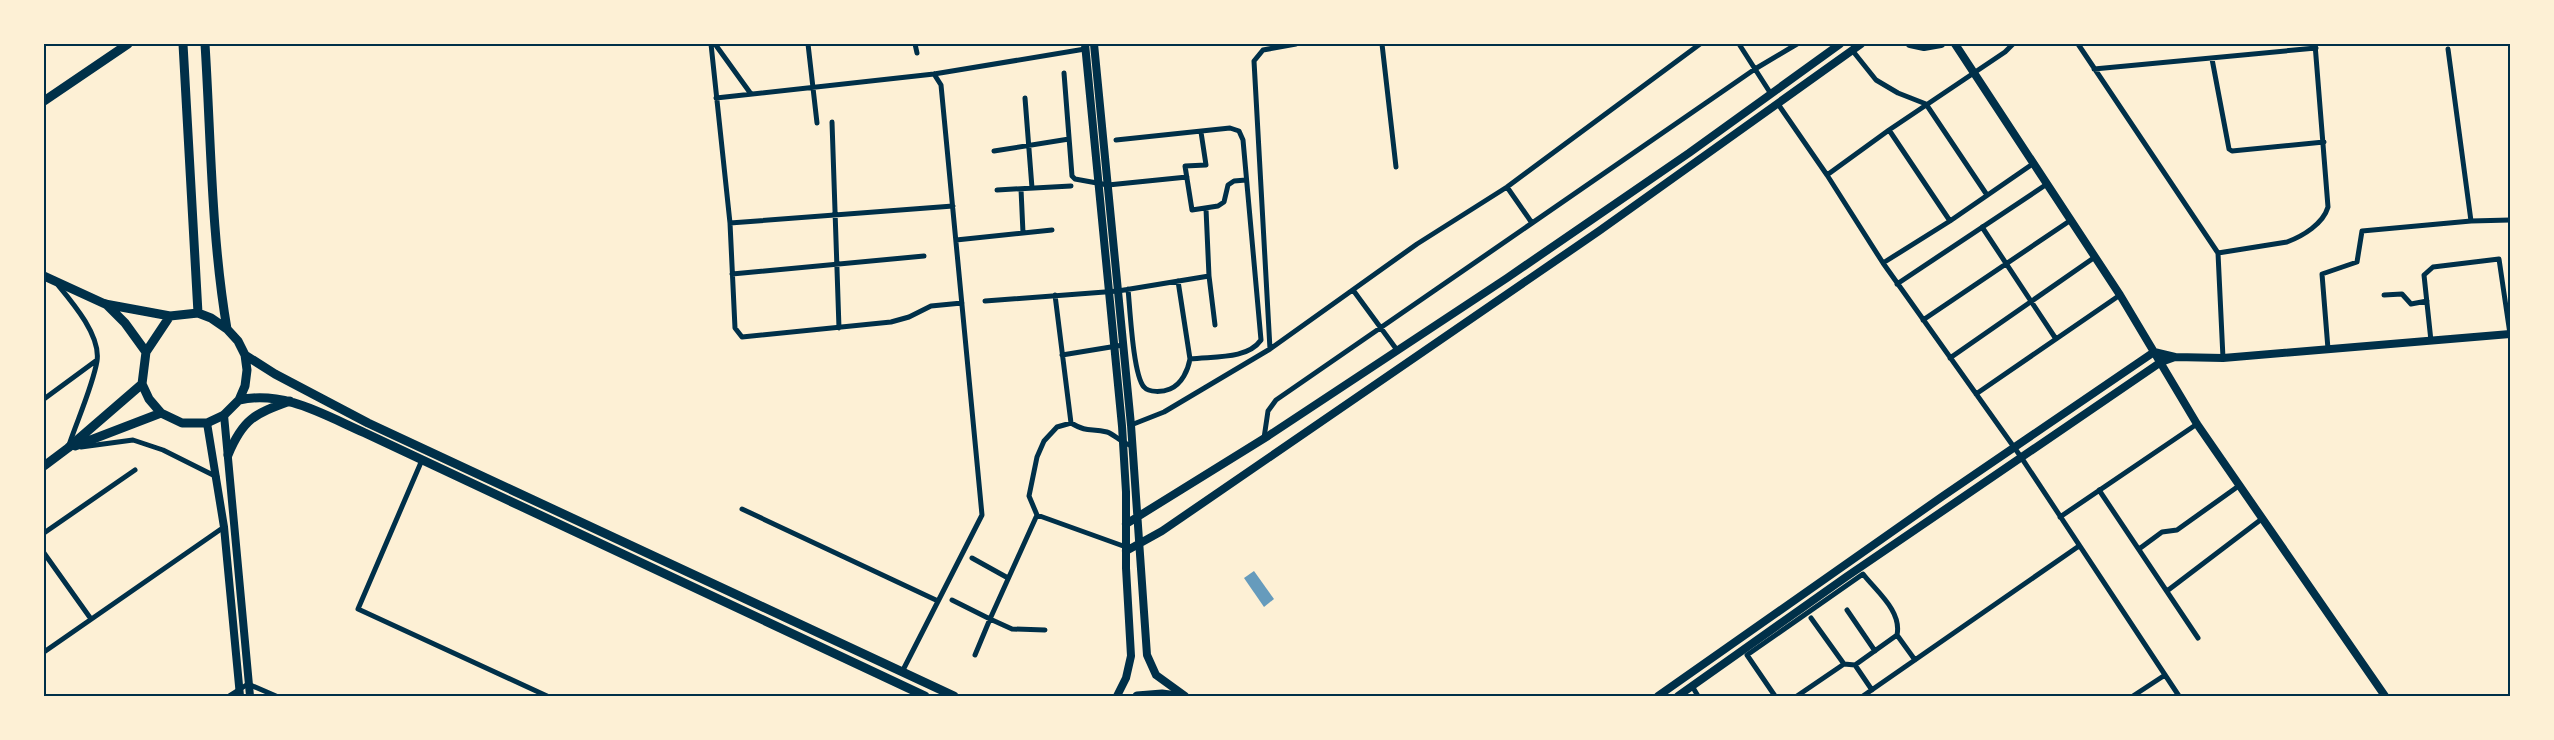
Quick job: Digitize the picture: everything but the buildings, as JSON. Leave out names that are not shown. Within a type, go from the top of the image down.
[{"type":"main road","points":[[44,101],[128,44]]},
{"type":"main road","points":[[176,44],[183,48],[198,313]]},
{"type":"main road","points":[[205,44],[218,245],[227,329]]},
{"type":"main road","points":[[44,276],[106,304],[170,316],[198,313],[211,318],[227,329],[238,341],[245,355],[247,370],[245,386],[238,400],[224,415],[207,423],[182,423],[162,413],[149,399],[142,384],[146,352],[170,316]]},
{"type":"main road","points":[[106,304],[126,323],[146,352]]},
{"type":"main road","points":[[245,355],[275,374],[368,423],[954,696]]},
{"type":"main road","points":[[44,466],[68,448],[142,384]]},
{"type":"main road","points":[[238,400],[268,396],[290,401],[422,460],[925,696]]},
{"type":"main road","points":[[228,455],[237,435],[249,420],[290,401]]},
{"type":"main road","points":[[68,448],[162,413]]},
{"type":"main road","points":[[1137,696],[1162,694],[1177,696]]},
{"type":"street","points":[[713,44],[751,94]]},
{"type":"street","points":[[713,44],[716,98],[730,223],[735,328],[742,337],[891,322],[909,317],[932,306],[962,303]]},
{"type":"street","points":[[808,44],[817,123]]},
{"type":"street","points":[[915,44],[917,53]]},
{"type":"street","points":[[1094,44],[1131,425],[1146,655],[1156,675],[1185,696]]},
{"type":"street","points":[[1270,349],[1254,61],[1263,50],[1296,44]]},
{"type":"street","points":[[1382,44],[1396,167]]},
{"type":"street","points":[[1131,425],[1164,412],[1270,349],[1417,244],[1507,187],[1700,44]]},
{"type":"street","points":[[1739,44],[1771,94]]},
{"type":"street","points":[[1264,438],[1268,411],[1271,405],[1755,69],[1797,44]]},
{"type":"street","points":[[1126,524],[1264,438],[1507,278],[1771,94],[1838,44]]},
{"type":"street","points":[[1036,515],[1126,549],[1140,545],[1597,232],[1861,44]]},
{"type":"street","points":[[1910,44],[1924,47],[1941,44]]},
{"type":"street","points":[[1955,44],[2096,257],[2197,424],[2385,696]]},
{"type":"street","points":[[1828,175],[1888,130],[2005,52],[2013,44]]},
{"type":"street","points":[[2078,44],[2218,253],[2223,358]]},
{"type":"street","points":[[716,98],[934,74],[1085,46],[1123,444],[1131,656],[1126,678],[1117,696]]},
{"type":"street","points":[[2094,69],[2212,59],[2316,46],[2328,207],[2321,220],[2297,238],[2287,242],[2218,253]]},
{"type":"street","points":[[2448,49],[2471,221]]},
{"type":"street","points":[[1852,50],[1876,80],[1898,93],[1926,104],[1987,195]]},
{"type":"street","points":[[2212,59],[2229,149],[2232,151],[2324,142]]},
{"type":"street","points":[[1064,73],[1072,176],[1078,182],[1108,185],[1187,177]]},
{"type":"street","points":[[902,672],[982,515],[941,85],[934,74]]},
{"type":"street","points":[[1025,98],[1032,188]]},
{"type":"street","points":[[1778,104],[1828,175],[1897,284],[2021,457],[2179,696]]},
{"type":"street","points":[[832,122],[839,328]]},
{"type":"street","points":[[1116,140],[1230,128],[1239,131],[1243,140],[1262,340],[1256,348],[1248,353],[1190,359]]},
{"type":"street","points":[[1888,130],[1950,220]]},
{"type":"street","points":[[1201,132],[1206,165],[1185,166],[1192,210],[1206,209],[1224,202],[1228,185],[1234,181],[1246,180]]},
{"type":"street","points":[[994,151],[1070,139]]},
{"type":"street","points":[[1883,263],[2034,164]]},
{"type":"street","points":[[1897,284],[2047,184]]},
{"type":"street","points":[[997,190],[1071,186]]},
{"type":"street","points":[[1507,187],[1532,223]]},
{"type":"street","points":[[1021,189],[1023,233]]},
{"type":"street","points":[[730,223],[953,206]]},
{"type":"street","points":[[1206,209],[1208,276],[1214,325]]},
{"type":"street","points":[[1923,320],[2071,220]]},
{"type":"street","points":[[2328,348],[2322,274],[2357,262],[2362,231],[2471,221],[2510,220]]},
{"type":"street","points":[[1982,227],[2056,339]]},
{"type":"street","points":[[956,240],[1052,230]]},
{"type":"street","points":[[732,274],[924,256]]},
{"type":"street","points":[[1950,358],[2096,257]]},
{"type":"street","points":[[1658,696],[2154,352],[2175,357],[2223,358],[2328,348],[2431,341],[2510,334],[2508,298],[2500,259],[2433,267],[2424,275],[2431,341]]},
{"type":"street","points":[[985,301],[1118,291],[1208,276]]},
{"type":"street","points":[[1128,289],[1138,372],[1144,387],[1152,392],[1170,389],[1188,370],[1190,359],[1178,281]]},
{"type":"street","points":[[55,282],[77,308],[91,332],[97,360],[68,448],[133,440],[163,450],[217,477]]},
{"type":"street","points":[[1353,290],[1397,350]]},
{"type":"street","points":[[2384,295],[2402,294],[2411,304],[2427,301]]},
{"type":"street","points":[[1976,394],[2120,295]]},
{"type":"street","points":[[1055,296],[1071,423]]},
{"type":"street","points":[[1062,355],[1123,345]]},
{"type":"street","points":[[1678,696],[2021,457],[2161,362],[2175,357]]},
{"type":"street","points":[[44,399],[97,360]]},
{"type":"street","points":[[224,415],[250,696]]},
{"type":"street","points":[[207,423],[224,527],[239,693]]},
{"type":"street","points":[[975,655],[1036,515],[1029,496],[1036,457],[1044,441],[1057,427],[1071,423],[1083,430],[1110,433],[1123,444],[1132,446]]},
{"type":"street","points":[[2060,518],[2197,424]]},
{"type":"street","points":[[422,460],[358,609],[546,696]]},
{"type":"street","points":[[44,533],[135,470]]},
{"type":"street","points":[[2139,549],[2162,532],[2177,530],[2240,485]]},
{"type":"street","points":[[2100,490],[2198,638]]},
{"type":"street","points":[[742,509],[938,601]]},
{"type":"street","points":[[2167,591],[2263,518]]},
{"type":"street","points":[[44,652],[224,527]]},
{"type":"street","points":[[1863,696],[2079,546]]},
{"type":"street","points":[[44,553],[91,620]]},
{"type":"street","points":[[972,558],[1008,578]]},
{"type":"street","points":[[1775,696],[1746,655],[1863,574],[1897,616],[1899,625],[1897,635],[1855,666]]},
{"type":"street","points":[[952,600],[1012,628],[1045,630]]},
{"type":"street","points":[[1847,610],[1875,651]]},
{"type":"street","points":[[1811,618],[1844,664],[1855,666],[1872,690]]},
{"type":"street","points":[[1897,635],[1915,660]]},
{"type":"street","points":[[1797,696],[1844,664]]},
{"type":"street","points":[[2132,696],[2165,675]]},
{"type":"street","points":[[229,696],[239,693],[248,684]]},
{"type":"street","points":[[248,684],[276,696]]},
{"type":"street","points":[[1692,686],[1698,696]]},
{"type":"water","points":[[1254,571],[1274,599],[1264,607],[1244,578]]}]
